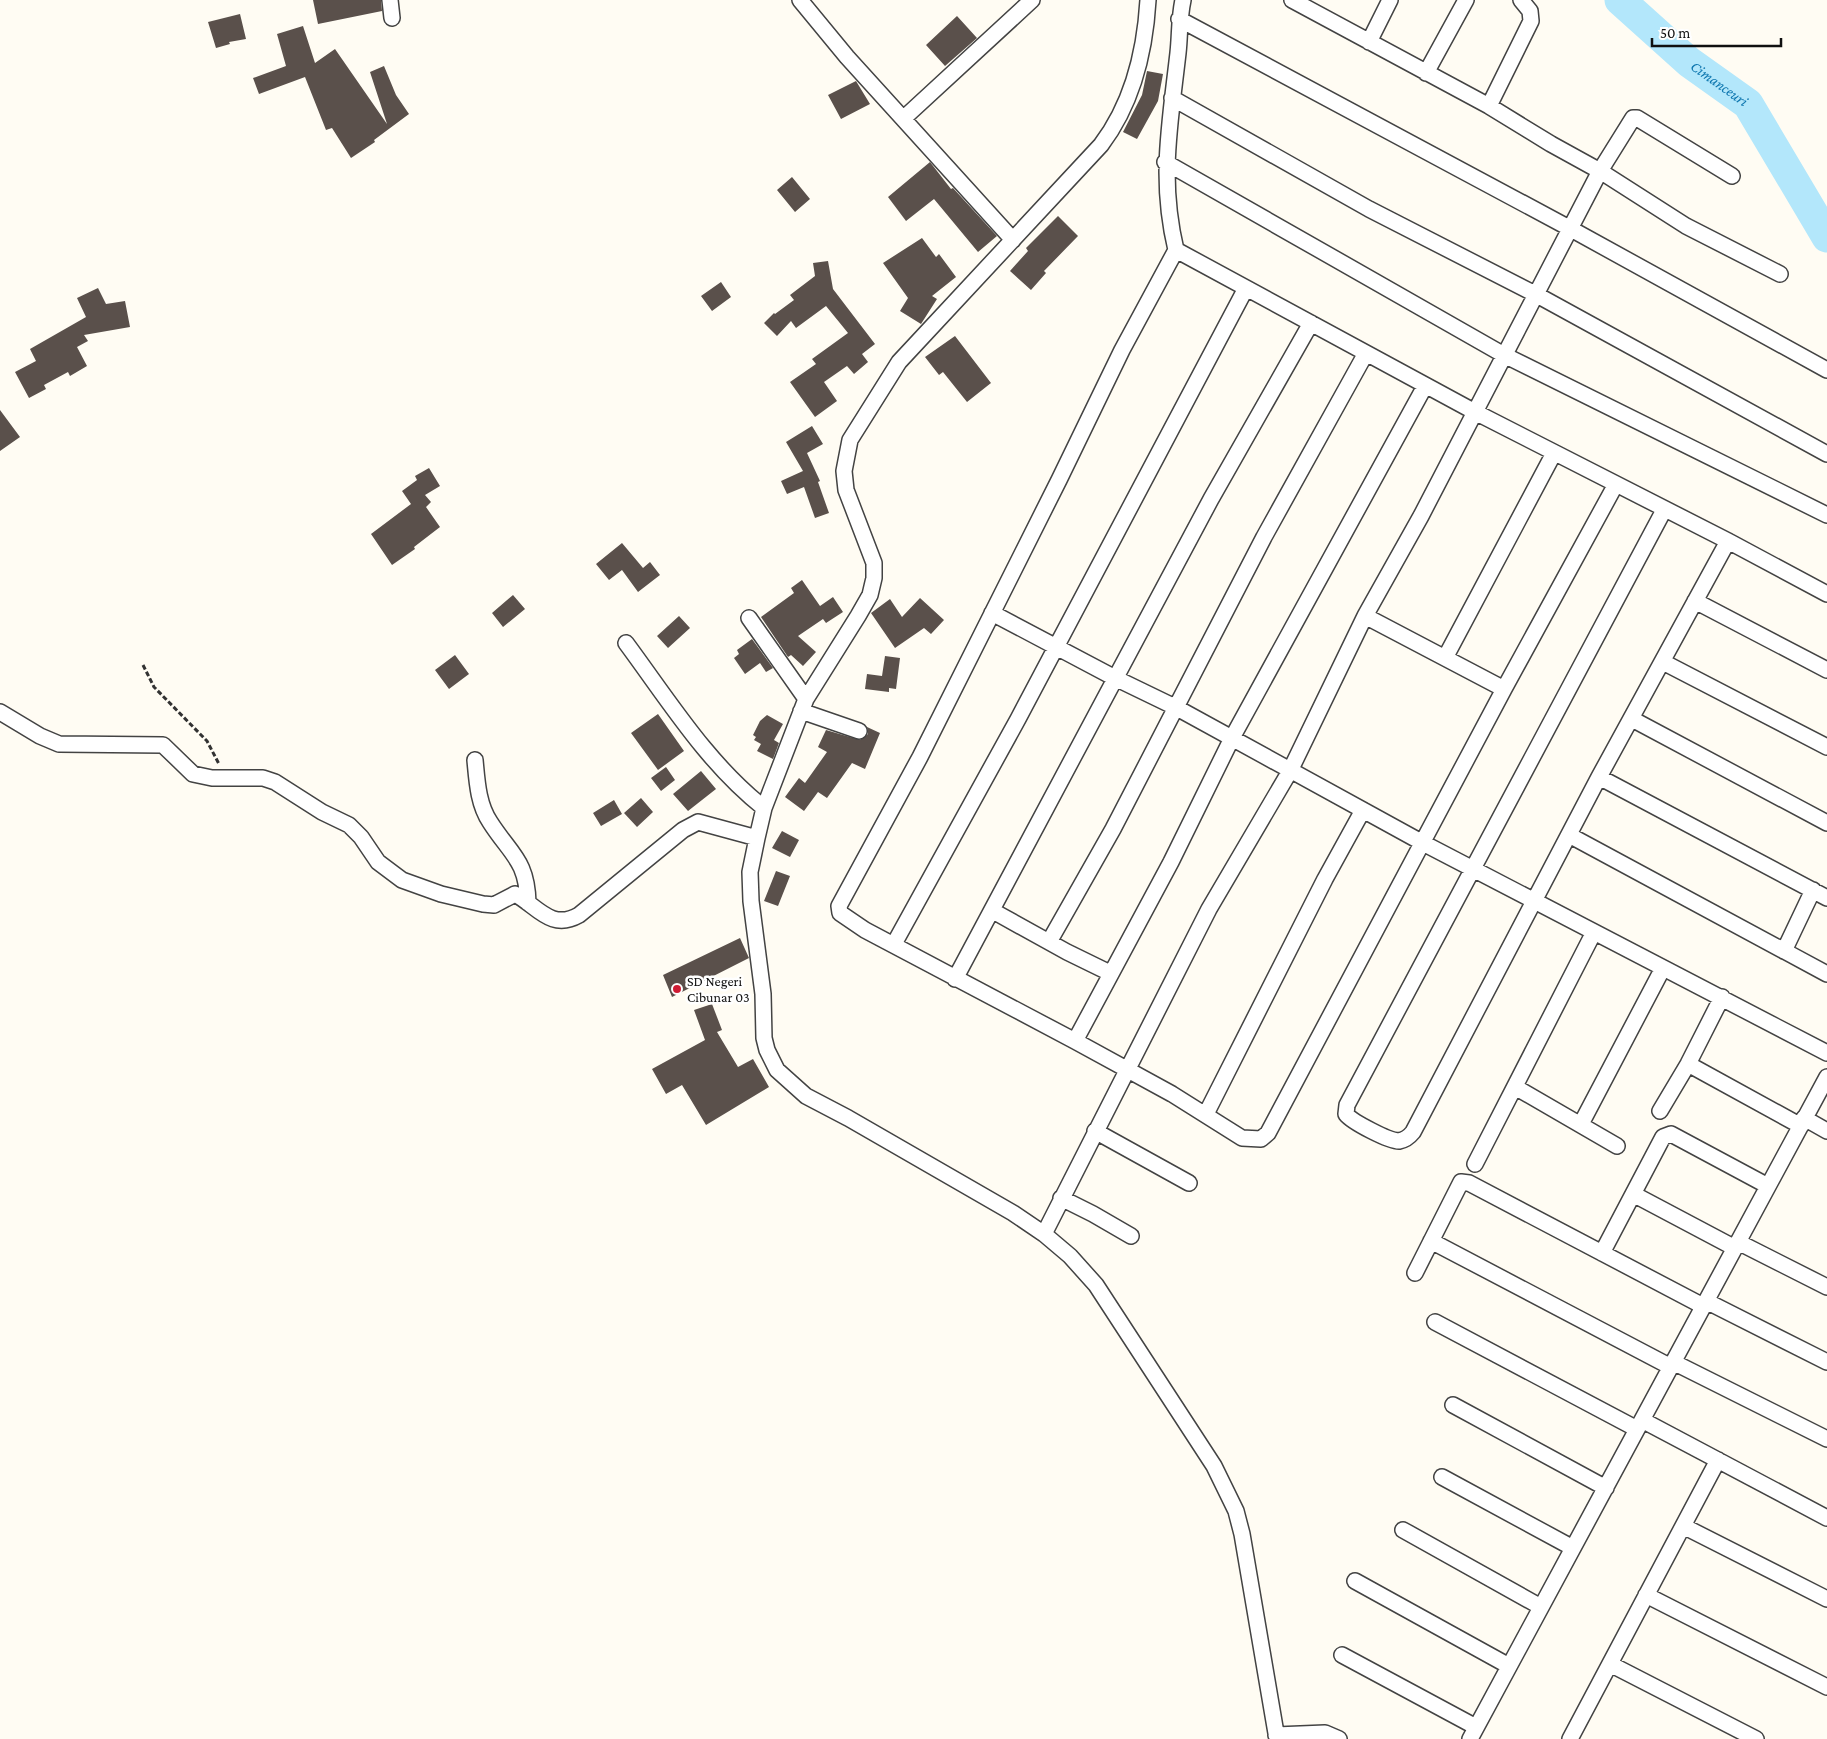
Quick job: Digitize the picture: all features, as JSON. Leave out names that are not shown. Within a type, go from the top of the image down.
[{"type":"street","points":[[390,0],[392,18]]},
{"type":"street","points":[[800,0],[848,57],[1013,240]]},
{"type":"street","points":[[904,118],[1032,0]]},
{"type":"street","points":[[1148,0],[1136,74],[1128,102],[1115,126],[1101,145],[899,362],[850,440],[844,471],[846,490],[874,563],[874,578],[870,595],[804,705],[764,808],[750,872],[753,921],[762,984],[764,1038],[767,1050],[777,1070],[806,1096],[848,1118],[1013,1213],[1044,1234],[1070,1256],[1096,1285],[1225,1487],[1236,1511],[1242,1534],[1276,1737],[1325,1733],[1339,1739]]},
{"type":"street","points":[[1183,0],[1179,19],[1178,51],[1165,162],[1168,219],[1176,250],[1122,350],[920,757],[838,906],[840,912],[848,920],[955,979],[1075,1041],[1206,1114],[1242,1138],[1261,1139],[1268,1134],[1504,689],[1616,484]]},
{"type":"street","points":[[1292,0],[1310,4],[1369,42],[1489,106],[1600,171],[1686,226],[1780,274]]},
{"type":"street","points":[[1369,42],[1390,0]]},
{"type":"street","points":[[1426,74],[1466,0]]},
{"type":"street","points":[[1489,106],[1530,20],[1530,10],[1521,0]]},
{"type":"street","points":[[1179,19],[1571,228],[1827,370]]},
{"type":"street","points":[[1172,98],[1369,209],[1537,295],[1827,454]]},
{"type":"street","points":[[1044,1234],[1095,1130],[1209,909],[1290,771],[1365,616],[1537,295],[1600,171],[1633,118],[1637,118],[1732,176]]},
{"type":"street","points":[[1165,162],[1504,355],[1827,515]]},
{"type":"street","points":[[1176,250],[1245,290],[1311,323],[1474,412],[1728,541],[1827,594]]},
{"type":"street","points":[[894,944],[1056,647],[1245,290]]},
{"type":"street","points":[[955,979],[1211,499],[1311,323]]},
{"type":"street","points":[[1049,942],[1177,708],[1264,537],[1366,353]]},
{"type":"street","points":[[1075,1041],[1110,972],[1171,862],[1232,738],[1425,386]]},
{"type":"street","points":[[1445,658],[1554,453]]},
{"type":"street","points":[[1664,510],[1347,1105],[1346,1114],[1352,1120],[1394,1140],[1404,1140],[1412,1132],[1599,777],[1728,541]]},
{"type":"street","points":[[1695,601],[1827,670]]},
{"type":"street","points":[[992,613],[1115,678],[1177,708],[1424,843],[1827,1052]]},
{"type":"street","points":[[1365,616],[1504,689]]},
{"type":"street","points":[[749,618],[804,705],[859,731]]},
{"type":"street","points":[[626,643],[704,751],[743,791],[764,808]]},
{"type":"street","points":[[1663,662],[1827,747]]},
{"type":"street","points":[[0,712],[40,736],[60,744],[163,745],[193,774],[212,778],[264,778],[274,782],[322,812],[350,825],[361,837],[378,862],[402,880],[441,894],[483,904],[494,905],[513,894],[546,917],[571,920],[684,830],[698,822],[757,838]]},
{"type":"street","points":[[1632,719],[1827,823]]},
{"type":"street","points":[[475,760],[479,798],[490,822],[519,860],[528,887],[528,903]]},
{"type":"street","points":[[1599,777],[1827,898]]},
{"type":"street","points":[[1206,1114],[1291,945],[1363,810]]},
{"type":"street","points":[[1569,835],[1827,974]]},
{"type":"street","points":[[1784,951],[1813,890]]},
{"type":"street","points":[[992,911],[1110,972]]},
{"type":"street","points":[[1475,1164],[1594,932]]},
{"type":"street","points":[[1581,1124],[1663,968]]},
{"type":"street","points":[[1660,1111],[1688,1064],[1722,998]]},
{"type":"street","points":[[1688,1064],[1802,1122],[1827,1131]]},
{"type":"street","points":[[1342,1656],[1473,1733],[1827,1076]]},
{"type":"street","points":[[1515,1087],[1617,1146]]},
{"type":"street","points":[[1095,1130],[1189,1182]]},
{"type":"street","points":[[1602,1253],[1663,1137],[1671,1134],[1768,1186]]},
{"type":"street","points":[[1414,1273],[1461,1182],[1469,1183],[1602,1253],[1827,1362]]},
{"type":"street","points":[[1633,1194],[1827,1287]]},
{"type":"street","points":[[1061,1198],[1131,1236]]},
{"type":"street","points":[[1431,1241],[1672,1364],[1827,1439]]},
{"type":"street","points":[[1435,1322],[1639,1425],[1718,1460],[1827,1518]]},
{"type":"street","points":[[1453,1406],[1606,1488]]},
{"type":"street","points":[[1574,1738],[1610,1664],[1718,1460]]},
{"type":"street","points":[[1442,1478],[1573,1548]]},
{"type":"street","points":[[1683,1526],[1827,1599]]},
{"type":"street","points":[[1403,1530],[1541,1607]]},
{"type":"street","points":[[1356,1581],[1509,1666]]},
{"type":"street","points":[[1646,1596],[1827,1687]]},
{"type":"street","points":[[1610,1664],[1756,1739]]},
{"type":"path","points":[[143,664],[154,687],[207,741],[217,759],[223,777]]},
{"type":"building","points":[[313,0],[381,0],[382,11],[318,24]]},
{"type":"building","points":[[240,14],[246,39],[229,42],[230,44],[216,48],[208,22]]},
{"type":"building","points":[[957,16],[977,38],[945,66],[926,45]]},
{"type":"building","points":[[303,26],[315,63],[335,49],[387,124],[370,72],[384,66],[396,95],[409,114],[374,140],[375,142],[351,158],[332,128],[326,130],[305,77],[259,94],[253,78],[286,66],[277,34]]},
{"type":"building","points":[[1147,71],[1163,74],[1158,101],[1137,139],[1123,132],[1142,95]]},
{"type":"building","points":[[856,81],[870,104],[841,119],[828,95]]},
{"type":"building","points":[[930,162],[951,189],[953,188],[997,236],[978,252],[934,199],[906,221],[888,197]]},
{"type":"building","points":[[792,177],[810,199],[795,212],[777,190]]},
{"type":"building","points":[[1058,216],[1078,236],[1044,271],[1046,273],[1031,290],[1010,271],[1028,251],[1026,248]]},
{"type":"building","points":[[922,238],[936,257],[939,254],[956,277],[932,296],[937,299],[921,324],[900,311],[908,298],[883,263]]},
{"type":"building","points":[[828,261],[833,289],[875,344],[862,354],[868,362],[854,374],[847,366],[824,382],[837,401],[815,417],[790,382],[816,364],[812,359],[848,333],[826,306],[796,328],[791,321],[777,336],[764,323],[774,313],[794,300],[790,295],[815,276],[813,263]]},
{"type":"building","points":[[721,282],[731,297],[712,311],[701,296]]},
{"type":"building","points":[[98,288],[106,304],[125,301],[130,327],[84,335],[88,341],[77,347],[87,366],[70,376],[68,372],[44,385],[46,389],[29,398],[15,372],[36,361],[30,349],[86,317],[77,298]]},
{"type":"building","points":[[955,336],[991,383],[967,402],[943,372],[939,375],[925,357]]},
{"type":"building","points":[[0,410],[20,437],[0,451]]},
{"type":"building","points":[[812,426],[823,444],[807,453],[820,481],[818,482],[829,513],[815,518],[804,487],[787,494],[781,481],[803,471],[786,442]]},
{"type":"building","points":[[429,468],[440,486],[425,495],[431,502],[426,507],[440,527],[414,547],[415,549],[392,565],[371,534],[411,504],[402,491],[417,480],[415,476]]},
{"type":"building","points":[[622,543],[643,568],[650,562],[660,575],[638,592],[622,570],[609,580],[596,564]]},
{"type":"building","points":[[802,580],[820,606],[833,597],[843,612],[826,623],[823,619],[798,636],[816,652],[803,666],[791,655],[788,657],[761,617],[794,593],[791,588]]},
{"type":"building","points":[[513,595],[525,609],[503,627],[492,613]]},
{"type":"building","points":[[920,598],[944,620],[931,634],[924,628],[895,648],[871,613],[890,599],[902,617]]},
{"type":"building","points":[[679,616],[690,628],[668,648],[657,636]]},
{"type":"building","points":[[752,639],[773,668],[766,672],[760,663],[745,674],[734,658],[739,654],[737,650]]},
{"type":"building","points":[[455,655],[469,674],[449,689],[435,670]]},
{"type":"building","points":[[885,656],[900,658],[896,689],[889,688],[889,692],[865,689],[867,674],[882,676]]},
{"type":"building","points":[[658,714],[684,751],[658,770],[631,733]]},
{"type":"building","points":[[767,715],[783,724],[774,740],[779,743],[773,759],[757,751],[761,744],[754,740],[756,737],[753,735],[760,721]]},
{"type":"building","points":[[867,727],[880,733],[865,769],[852,763],[827,798],[818,792],[804,811],[785,797],[799,778],[805,783],[827,752],[818,747],[826,730],[860,740],[868,734]]},
{"type":"building","points":[[666,767],[675,780],[661,791],[651,778]]},
{"type":"building","points":[[701,771],[716,789],[688,811],[673,794]]},
{"type":"building","points":[[641,798],[653,812],[637,827],[624,813]]},
{"type":"building","points":[[614,800],[622,814],[601,826],[593,813]]},
{"type":"building","points":[[782,831],[799,840],[790,857],[772,848]]},
{"type":"building","points":[[776,871],[790,876],[778,906],[764,901]]},
{"type":"building","points":[[740,938],[749,958],[672,997],[663,975]]},
{"type":"building","points":[[712,1004],[722,1030],[717,1032],[738,1067],[753,1059],[769,1087],[706,1125],[682,1085],[666,1094],[652,1069],[705,1040],[694,1010]]},
{"type":"waterway","name":"Cimanceuri","points":[[1620,0],[1689,62],[1748,104],[1827,237]]},
{"type":"place","name":"SD Negeri Cibunar 03","points":[[677,989]]}]
